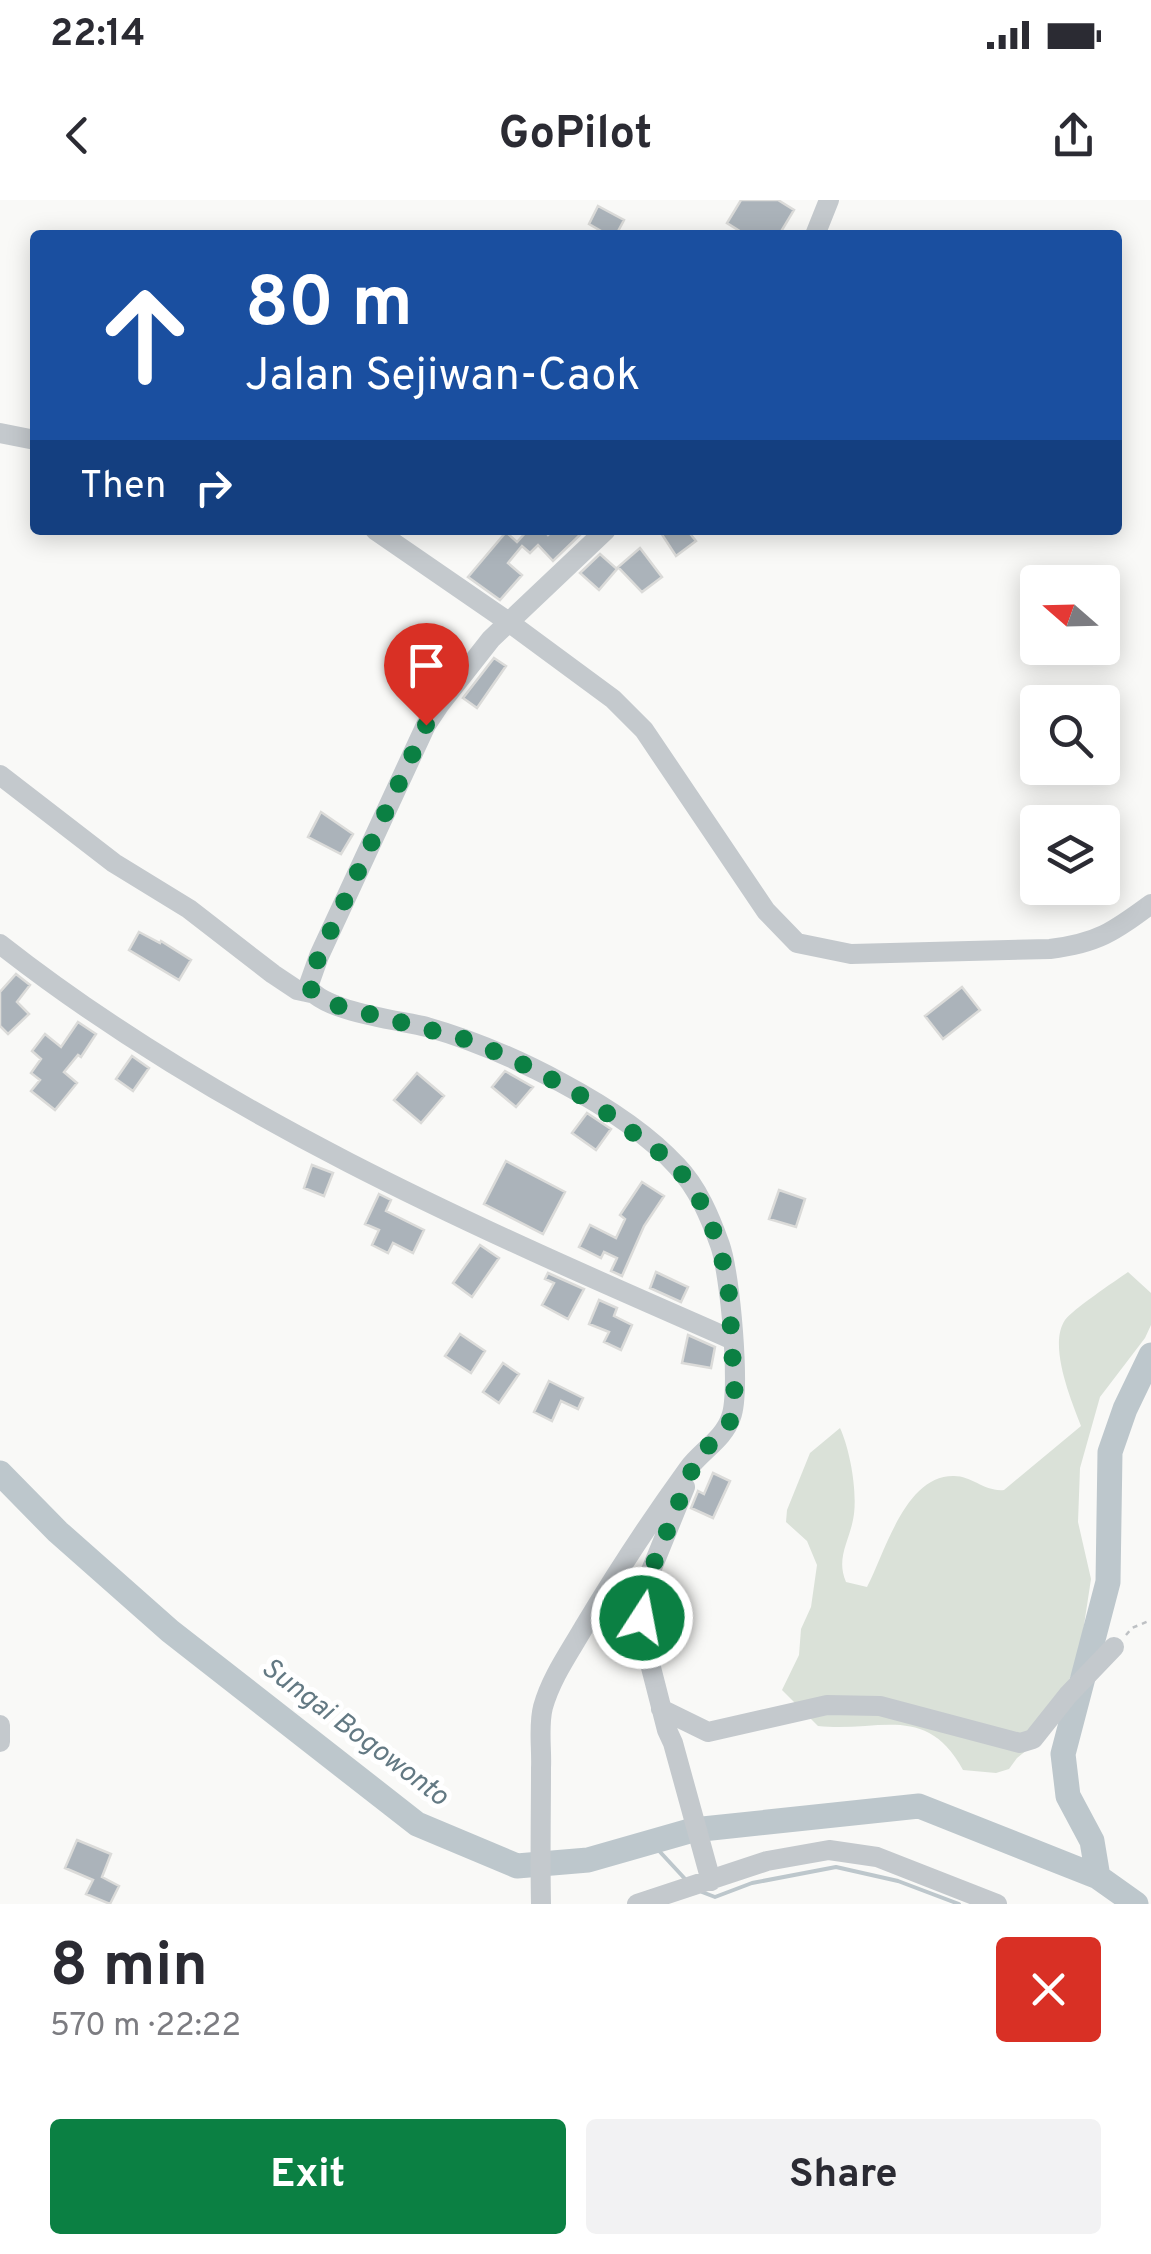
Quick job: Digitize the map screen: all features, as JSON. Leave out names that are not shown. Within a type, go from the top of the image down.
[{"type":"street","points":[[817,230],[828,200]]},
{"type":"street","points":[[0,433],[30,439]]},
{"type":"street","points":[[383,535],[516,618],[613,699],[644,730],[766,911],[797,943],[851,954],[1050,949],[1107,936],[1151,904]]},
{"type":"street","points":[[311,992],[308,987],[319,956],[426,725],[482,650],[601,535]]},
{"type":"street","points":[[0,774],[114,863],[188,909],[298,990],[311,992],[328,1003],[427,1027],[495,1051],[592,1102],[651,1142],[686,1177],[708,1213],[725,1262],[735,1386],[731,1420],[720,1437],[699,1453],[632,1546],[554,1679],[542,1711],[542,1904]]},
{"type":"street","points":[[0,944],[188,1076],[398,1190],[731,1340]]},
{"type":"street","points":[[699,1453],[650,1573],[642,1606],[643,1634],[673,1743],[702,1881]]},
{"type":"street","points":[[661,1709],[708,1732],[827,1705],[880,1706],[1020,1743],[1033,1739],[1114,1647]]},
{"type":"street","points":[[0,1726],[0,1742]]},
{"type":"street","points":[[637,1904],[767,1861],[848,1850],[877,1857],[997,1904]]},
{"type":"path","points":[[1114,1647],[1132,1628],[1151,1620]]},
{"type":"shaded area","points":[[1128,1272],[1151,1293],[1151,1325],[1100,1397],[1080,1468],[1078,1522],[1091,1579],[1079,1658],[1043,1737],[1009,1769],[996,1773],[963,1770],[949,1749],[917,1728],[818,1726],[782,1690],[799,1655],[801,1629],[811,1607],[817,1565],[807,1541],[786,1522],[810,1453],[840,1428],[850,1458],[854,1493],[843,1573],[846,1582],[867,1587],[899,1518],[922,1488],[937,1479],[954,1476],[1004,1490],[1081,1426],[1063,1373],[1060,1331],[1076,1310]]},
{"type":"building","points":[[741,200],[778,200],[794,210],[782,230],[738,230],[727,223]]},
{"type":"building","points":[[598,206],[624,220],[619,230],[599,230],[589,224]]},
{"type":"building","points":[[503,535],[517,542],[523,535],[580,535],[553,561],[538,545],[530,553],[522,546],[508,563],[522,575],[500,600],[468,577]]},
{"type":"building","points":[[662,535],[691,535],[696,541],[676,556]]},
{"type":"building","points":[[640,548],[662,577],[642,592],[618,567]]},
{"type":"building","points":[[600,554],[617,569],[599,590],[580,573]]},
{"type":"building","points":[[420,652],[437,660],[444,670],[438,677],[425,680],[410,673]]},
{"type":"building","points":[[494,658],[506,666],[477,708],[463,698]]},
{"type":"building","points":[[321,812],[353,834],[341,854],[308,837]]},
{"type":"building","points":[[139,932],[191,960],[179,980],[129,950]]},
{"type":"building","points":[[16,974],[30,985],[17,1002],[29,1014],[8,1034],[0,1026],[0,992]]},
{"type":"building","points":[[962,987],[980,1010],[943,1039],[925,1016]]},
{"type":"building","points":[[78,1022],[96,1034],[81,1057],[78,1055],[64,1072],[77,1083],[55,1110],[31,1091],[40,1080],[31,1073],[41,1059],[32,1051],[45,1034],[61,1047]]},
{"type":"building","points":[[132,1056],[149,1068],[133,1091],[116,1079]]},
{"type":"building","points":[[505,1071],[533,1087],[516,1107],[492,1087]]},
{"type":"building","points":[[417,1073],[444,1096],[421,1123],[394,1100]]},
{"type":"building","points":[[587,1113],[611,1129],[596,1150],[572,1133]]},
{"type":"building","points":[[506,1161],[565,1192],[543,1234],[484,1204]]},
{"type":"building","points":[[312,1165],[333,1173],[324,1196],[304,1188]]},
{"type":"building","points":[[642,1182],[664,1196],[644,1226],[622,1276],[611,1271],[617,1258],[604,1252],[601,1258],[579,1247],[590,1225],[616,1238],[625,1219],[620,1215]]},
{"type":"building","points":[[779,1190],[805,1199],[796,1227],[769,1219]]},
{"type":"building","points":[[379,1194],[391,1200],[386,1211],[424,1230],[413,1253],[393,1243],[388,1253],[372,1245],[379,1230],[365,1224]]},
{"type":"building","points":[[480,1245],[499,1258],[472,1297],[453,1283]]},
{"type":"building","points":[[656,1272],[688,1287],[681,1302],[650,1288]]},
{"type":"building","points":[[548,1273],[584,1289],[568,1319],[542,1305],[554,1283],[545,1279]]},
{"type":"building","points":[[599,1300],[617,1308],[614,1316],[632,1325],[621,1350],[604,1342],[609,1332],[589,1324]]},
{"type":"building","points":[[460,1334],[485,1351],[471,1373],[445,1356]]},
{"type":"building","points":[[688,1335],[715,1347],[711,1368],[682,1363]]},
{"type":"building","points":[[503,1363],[519,1374],[499,1403],[483,1392]]},
{"type":"building","points":[[549,1381],[583,1398],[578,1409],[561,1401],[552,1421],[534,1412]]},
{"type":"building","points":[[713,1473],[730,1481],[713,1518],[691,1508],[698,1491],[704,1494]]},
{"type":"building","points":[[77,1840],[111,1854],[102,1877],[119,1886],[110,1904],[86,1894],[93,1880],[65,1868]]},
{"type":"waterway","points":[[1098,1877],[1092,1841],[1068,1796],[1063,1754],[1108,1582],[1110,1452],[1151,1355]]},
{"type":"waterway","name":"Sungai Bogowonto","points":[[0,1473],[58,1532],[170,1631],[417,1824],[517,1866],[588,1860],[693,1830],[919,1806],[1098,1877],[1136,1904]]},
{"type":"waterway","points":[[649,1840],[687,1881]]},
{"type":"waterway","points":[[702,1892],[715,1897],[752,1883],[836,1867],[898,1881],[959,1904]]},
{"type":"route","points":[[426,725],[308,987],[328,1003],[472,1041],[592,1102],[651,1142],[676,1165],[708,1213],[728,1279],[735,1400],[731,1420],[720,1437],[699,1453],[650,1573],[642,1618]]}]
